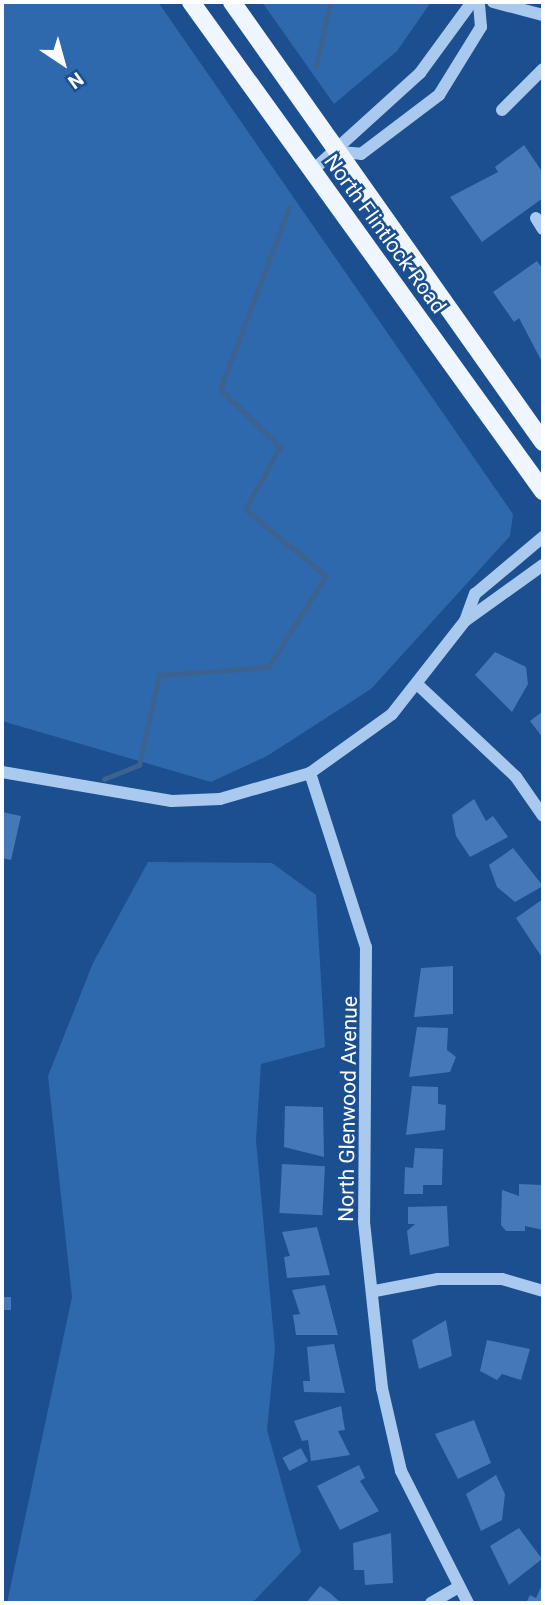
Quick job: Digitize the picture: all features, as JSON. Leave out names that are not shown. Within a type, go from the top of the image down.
[{"type":"main road","name":"North Flintlock Road","points":[[191,2],[543,492]]},
{"type":"main road","name":"North Flintlock Road","points":[[232,2],[543,442]]},
{"type":"street","points":[[312,171],[340,152],[347,134],[420,73],[472,2]]},
{"type":"street","points":[[340,152],[361,153],[439,95],[481,27],[479,2]]},
{"type":"street","points":[[493,2],[543,15]]},
{"type":"street","points":[[502,110],[543,69]]},
{"type":"street","points":[[2,772],[172,801],[220,799],[310,772],[355,745],[417,684],[465,621],[475,594],[543,537]]},
{"type":"street","points":[[465,621],[543,565]]},
{"type":"street","points":[[417,684],[516,778],[543,816]]},
{"type":"street","name":"North Glenwood Avenue","points":[[310,772],[366,947],[364,1222],[374,1291],[382,1388],[401,1471],[457,1588],[468,1603]]},
{"type":"street","points":[[374,1291],[439,1279],[502,1279],[543,1291]]},
{"type":"street","points":[[431,1603],[457,1588]]},
{"type":"shaded area","points":[[2,2],[158,2],[513,514],[510,536],[371,689],[267,756],[211,782],[2,721]]},
{"type":"shaded area","points":[[262,2],[431,2],[397,51],[334,104]]},
{"type":"shaded area","points":[[148,862],[272,863],[316,895],[325,1047],[261,1064],[256,1140],[275,1349],[267,1430],[301,1552],[252,1603],[7,1603],[72,1297],[48,1076],[93,963]]},
{"type":"building","points":[[524,145],[543,173],[543,198],[482,242],[450,197],[498,172],[495,167]]},
{"type":"building","points":[[537,261],[543,269],[543,364],[519,318],[514,322],[493,292]]},
{"type":"building","points":[[495,652],[526,667],[528,684],[512,712],[475,675]]},
{"type":"building","points":[[543,711],[543,738],[530,721]]},
{"type":"building","points":[[474,799],[486,821],[493,816],[508,837],[470,857],[456,836],[452,815]]},
{"type":"building","points":[[2,812],[21,816],[11,860],[2,858]]},
{"type":"building","points":[[513,848],[543,886],[515,902],[497,887],[489,865]]},
{"type":"building","points":[[543,899],[543,955],[541,956],[516,918]]},
{"type":"building","points":[[453,966],[453,1014],[414,1017],[421,968]]},
{"type":"building","points":[[417,1027],[448,1028],[447,1050],[456,1057],[450,1072],[409,1077]]},
{"type":"building","points":[[412,1086],[438,1087],[438,1104],[446,1105],[445,1130],[406,1135]]},
{"type":"building","points":[[285,1106],[323,1107],[324,1157],[284,1147]]},
{"type":"building","points":[[415,1148],[443,1149],[442,1185],[423,1185],[423,1194],[404,1194],[405,1167],[413,1168]]},
{"type":"building","points":[[282,1164],[325,1166],[322,1215],[279,1213]]},
{"type":"building","points":[[519,1184],[543,1185],[543,1230],[525,1226],[525,1231],[506,1231],[501,1225],[502,1190],[519,1196]]},
{"type":"building","points":[[447,1206],[449,1246],[410,1255],[407,1231],[415,1224],[408,1224],[408,1207]]},
{"type":"building","points":[[317,1227],[330,1275],[287,1278],[284,1257],[290,1256],[282,1232]]},
{"type":"building","points":[[325,1285],[338,1335],[296,1335],[293,1315],[300,1314],[292,1290]]},
{"type":"building","points":[[2,1297],[11,1297],[11,1310],[2,1310]]},
{"type":"building","points":[[446,1320],[452,1356],[419,1369],[412,1340]]},
{"type":"building","points":[[487,1340],[530,1349],[521,1380],[502,1374],[497,1380],[480,1371]]},
{"type":"building","points":[[334,1344],[345,1393],[304,1392],[303,1381],[310,1381],[307,1347]]},
{"type":"building","points":[[341,1406],[345,1430],[338,1431],[350,1455],[311,1461],[308,1440],[302,1441],[294,1421]]},
{"type":"building","points":[[474,1420],[491,1463],[458,1479],[435,1434]]},
{"type":"building","points":[[301,1448],[308,1461],[290,1471],[282,1458]]},
{"type":"building","points":[[359,1465],[365,1478],[360,1481],[379,1511],[340,1530],[317,1486]]},
{"type":"building","points":[[496,1475],[505,1494],[502,1520],[481,1531],[466,1494]]},
{"type":"building","points":[[519,1528],[542,1559],[509,1585],[490,1546]]},
{"type":"building","points":[[391,1533],[393,1583],[365,1585],[364,1570],[354,1570],[353,1543]]},
{"type":"building","points":[[543,1583],[543,1603],[526,1603],[530,1595],[536,1598]]},
{"type":"building","points":[[320,1586],[330,1593],[341,1603],[306,1603]]},
{"type":"waterway","points":[[316,66],[330,2]]},
{"type":"waterway","points":[[104,779],[139,765],[159,675],[268,667],[326,576],[245,509],[280,447],[220,389],[289,207]]}]
